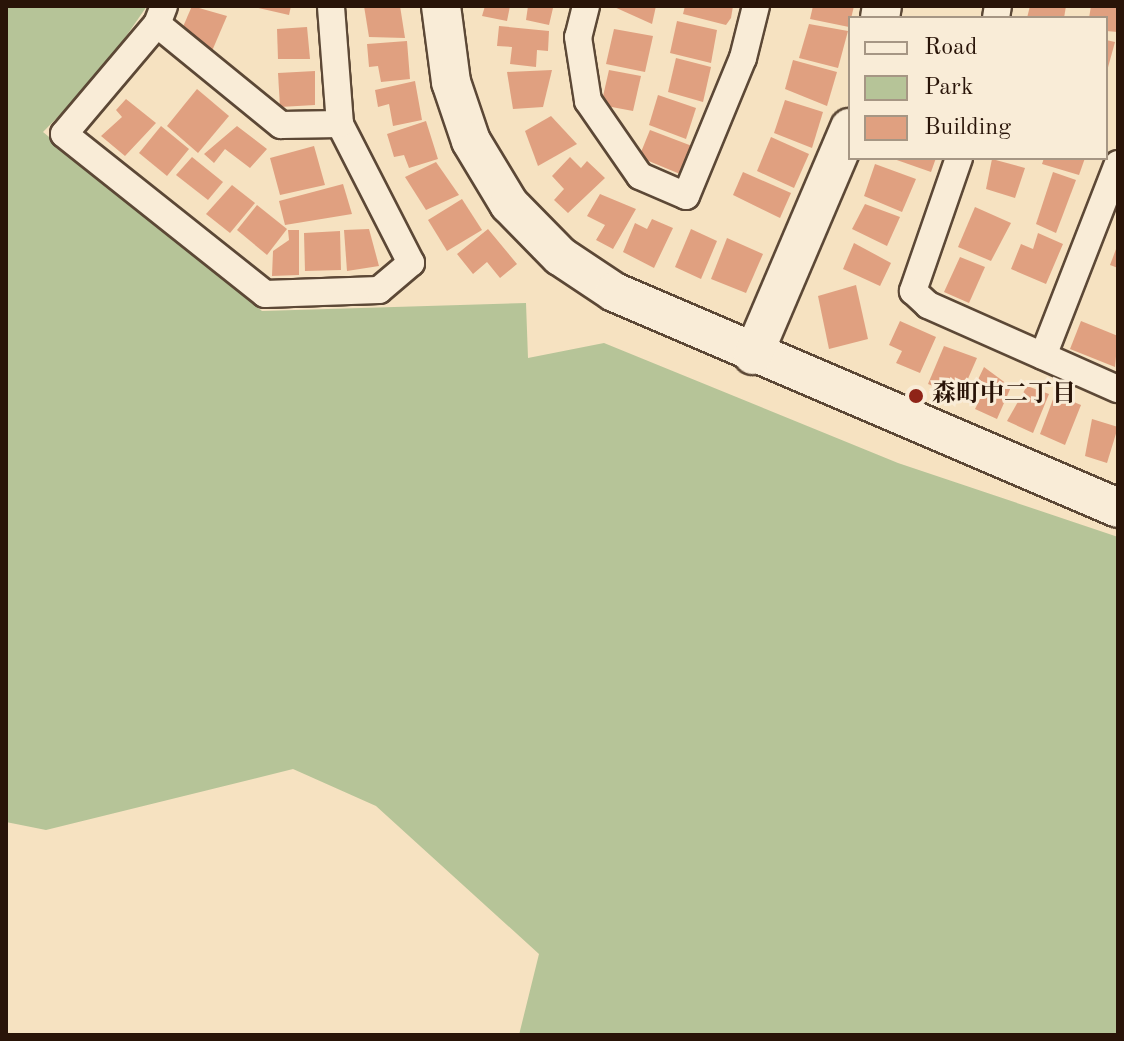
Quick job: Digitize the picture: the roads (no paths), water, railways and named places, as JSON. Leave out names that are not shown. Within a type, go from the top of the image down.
[{"type":"street","points":[[331,6],[340,124],[411,263],[379,290],[265,294],[64,134],[160,15],[281,125],[340,124]]},
{"type":"street","points":[[441,6],[451,82],[471,141],[509,204],[560,256],[614,292],[753,355],[1118,508]]},
{"type":"street","points":[[586,6],[578,37],[588,101],[640,176],[686,196],[743,58],[756,6]]},
{"type":"street","points":[[753,355],[848,133]]},
{"type":"street","points":[[958,160],[913,291],[928,305],[1118,389]]},
{"type":"street","points":[[1043,356],[1118,164]]},
{"type":"place","name":"森町中二丁目","points":[[916,396]]}]
